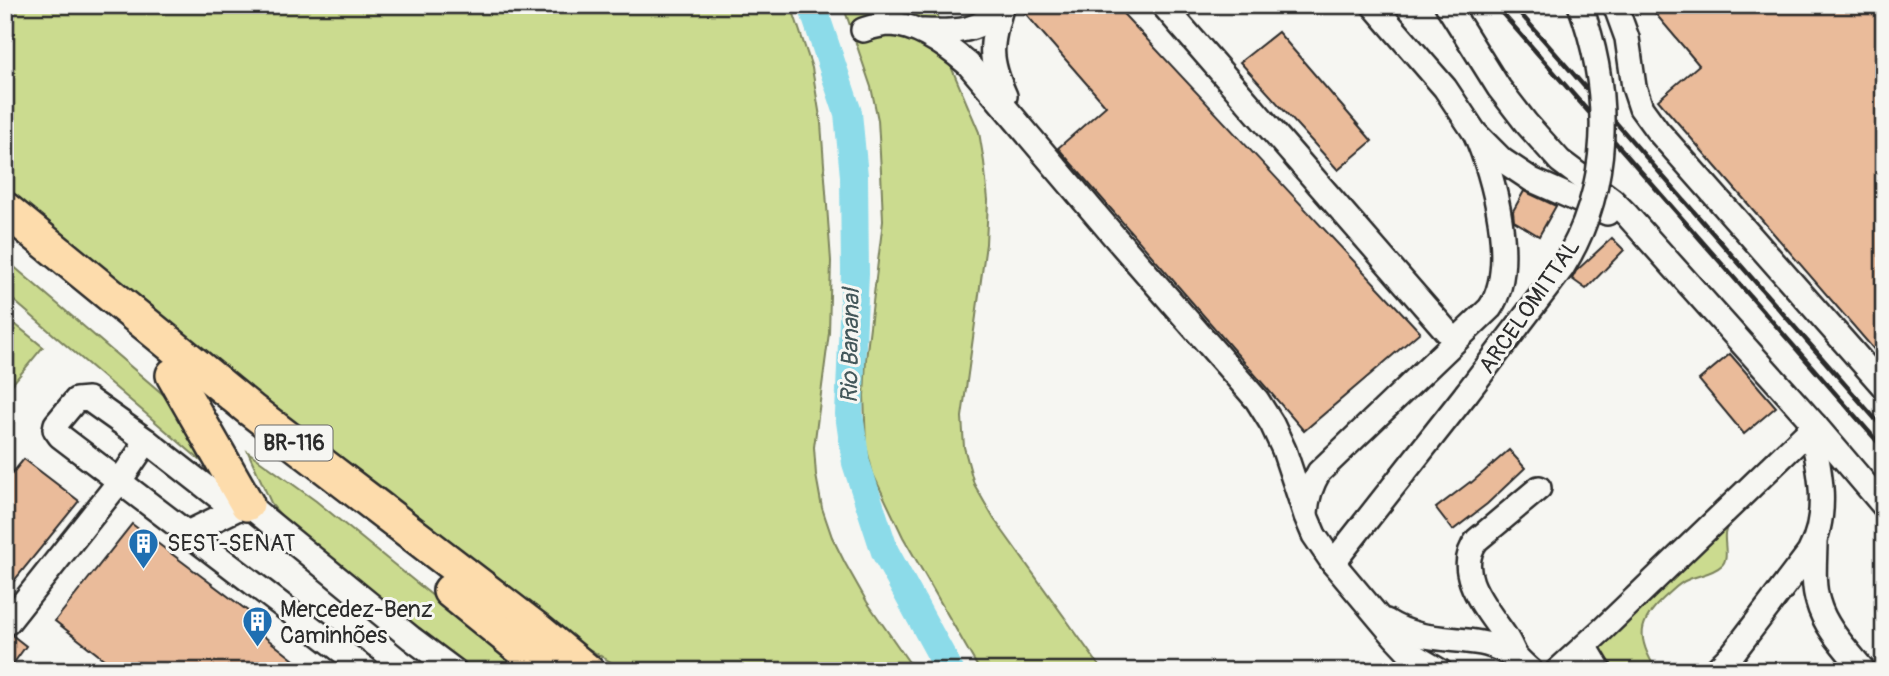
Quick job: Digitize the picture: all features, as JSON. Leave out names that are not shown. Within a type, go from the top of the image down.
[{"type":"highway","name":"BR-116","points":[[5,209],[521,632],[549,671]]},
{"type":"highway","name":"BR-116","points":[[5,235],[173,375],[521,632],[587,671]]},
{"type":"highway","points":[[173,375],[241,506]]},
{"type":"highway","points":[[521,632],[538,671]]},
{"type":"highway","points":[[521,632],[611,671]]},
{"type":"street","points":[[917,31],[966,30],[993,17],[1002,5]]},
{"type":"street","points":[[1002,5],[992,54],[999,83],[1013,116]]},
{"type":"street","points":[[1163,5],[1455,341]]},
{"type":"street","points":[[1306,516],[1307,499],[1319,472],[1490,308],[1496,298],[1500,281],[1500,224],[1494,185],[1475,133],[1445,88],[1373,5]]},
{"type":"street","points":[[1447,5],[1499,88],[1526,123],[1560,161],[1612,200],[1884,506]]},
{"type":"street","name":"ARCELOMITTAL","points":[[1333,562],[1562,268],[1585,224],[1600,165],[1602,134],[1601,94],[1590,33],[1580,5]]},
{"type":"street","points":[[1615,5],[1627,38],[1634,87],[1641,108],[1657,130],[1884,387]]},
{"type":"street","points":[[863,30],[880,24],[891,24],[917,31],[939,42],[968,64],[1257,400],[1284,450],[1314,535],[1377,616],[1411,654],[1440,671]]},
{"type":"street","points":[[1475,133],[1502,160],[1532,180],[1638,228]]},
{"type":"street","points":[[368,671],[60,436],[55,429],[56,425],[74,402],[85,398],[90,400],[241,506],[456,671]]},
{"type":"street","points":[[1557,671],[1813,427]]},
{"type":"street","points":[[1813,427],[1820,472],[1821,509],[1815,541],[1817,601],[1831,630],[1864,671]]},
{"type":"street","points":[[8,622],[119,482],[147,441]]},
{"type":"street","points":[[1777,462],[1793,457],[1802,458],[1811,462],[1820,472]]},
{"type":"street","points":[[1524,664],[1477,594],[1469,576],[1468,558],[1470,549],[1477,540],[1539,488]]},
{"type":"street","points":[[187,533],[241,506]]},
{"type":"street","points":[[1715,671],[1740,644],[1809,553],[1815,541]]},
{"type":"street","points":[[1377,616],[1411,634],[1492,646],[1524,664]]},
{"type":"street","points":[[1585,646],[1600,671]]},
{"type":"green space","points":[[5,5],[791,5],[812,68],[821,123],[831,261],[829,333],[814,447],[822,508],[832,537],[867,602],[915,671],[626,671],[579,643],[73,250],[5,193]]},
{"type":"green space","points":[[843,5],[935,5],[952,69],[979,132],[988,200],[986,244],[962,417],[964,447],[974,484],[994,519],[1103,671],[980,671],[903,537],[873,474],[866,446],[864,396],[883,221],[878,120],[871,87]]},
{"type":"green space","points":[[5,259],[186,414],[221,478],[5,293]]},
{"type":"green space","points":[[5,316],[43,347],[5,393]]},
{"type":"green space","points":[[248,452],[316,501],[525,671],[474,671],[288,524],[272,505]]},
{"type":"green space","points":[[1730,519],[1725,534],[1726,555],[1722,565],[1679,585],[1656,605],[1645,622],[1645,649],[1657,671],[1603,671],[1597,649]]},
{"type":"building","points":[[1018,5],[1115,5],[1420,332],[1304,431],[1058,148],[1106,106]]},
{"type":"building","points":[[1648,5],[1884,5],[1884,361],[1658,100],[1699,65]]},
{"type":"building","points":[[1278,32],[1372,141],[1338,170],[1240,62]]},
{"type":"building","points":[[1524,191],[1556,206],[1539,236],[1514,221],[1513,211]]},
{"type":"building","points":[[1612,238],[1624,250],[1586,289],[1572,279],[1576,271]]},
{"type":"building","points":[[1730,354],[1776,407],[1744,434],[1699,380]]},
{"type":"building","points":[[1509,450],[1525,468],[1487,504],[1453,530],[1436,508],[1471,483]]},
{"type":"building","points":[[24,459],[79,501],[5,592],[5,482]]},
{"type":"building","name":"SEST-SENAT","points":[[132,524],[253,615],[247,623],[308,671],[119,671],[55,621]]},
{"type":"building","points":[[12,635],[26,646],[8,671],[5,671],[5,636]]},
{"type":"waterway","name":"Rio Bananal","points":[[812,5],[848,113],[854,176],[855,273],[849,414],[856,463],[885,552],[950,671]]},
{"type":"railway","points":[[1495,5],[1884,449]]},
{"type":"railway","points":[[1513,5],[1884,429]]},
{"type":"place","name":"SEST-SENAT","points":[[144,570]]},
{"type":"place","name":"Mercedez-Benz Caminhões","points":[[257,649]]}]
